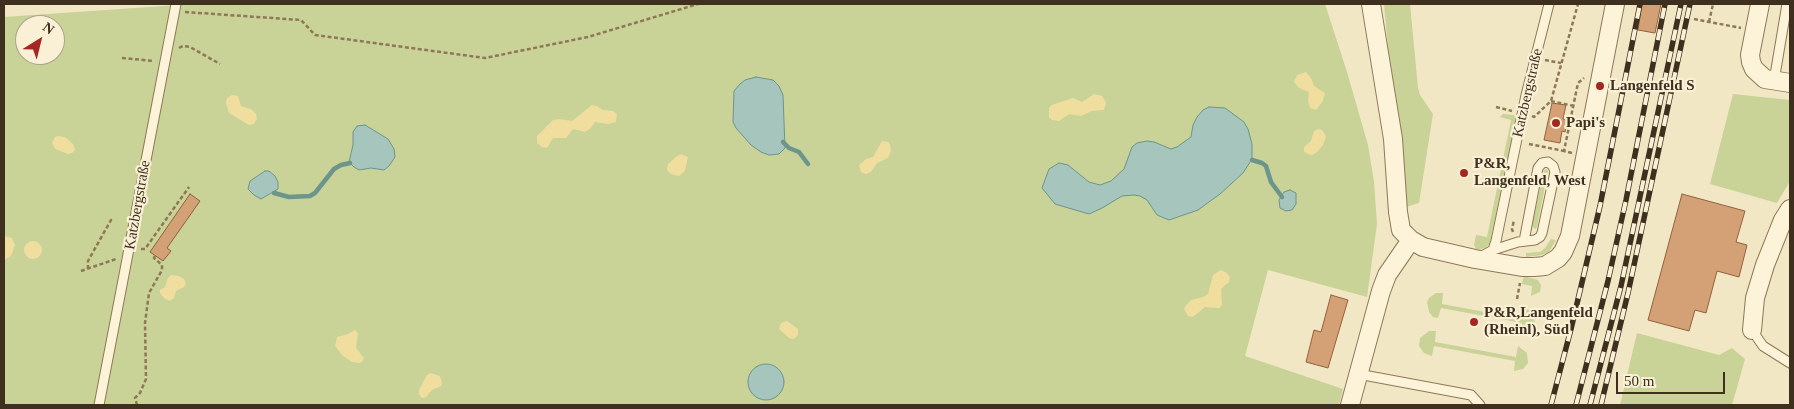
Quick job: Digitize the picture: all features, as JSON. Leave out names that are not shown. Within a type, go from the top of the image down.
[{"type":"street","points":[[1371,4],[1393,139],[1401,230],[1411,240],[1423,247],[1475,259],[1534,268],[1553,262],[1563,252],[1570,236],[1615,4]]},
{"type":"street","points":[[1760,4],[1750,62],[1759,75],[1765,79],[1782,82]]},
{"type":"street","points":[[1752,330],[1755,298],[1765,265],[1783,220],[1790,209]]},
{"type":"street","points":[[1350,405],[1381,291],[1387,275],[1411,240]]},
{"type":"lane","name":"Katzbergstraße","points":[[1493,250],[1522,114],[1549,4]]},
{"type":"lane","points":[[1782,82],[1787,4]]},
{"type":"lane","name":"Katzbergstraße","points":[[99,405],[175,8]]},
{"type":"lane","points":[[1475,259],[1493,250],[1524,241],[1535,240],[1542,233],[1554,172],[1553,166],[1548,162],[1542,163],[1538,168],[1524,241]]},
{"type":"lane","points":[[1752,330],[1763,346],[1790,363]]},
{"type":"lane","points":[[1358,374],[1471,395],[1480,405]]},
{"type":"path","points":[[175,8],[301,20],[315,35],[485,58],[588,37],[698,4]]},
{"type":"path","points":[[1496,108],[1534,117],[1551,101],[1578,4]]},
{"type":"path","points":[[1709,22],[1713,4]]},
{"type":"path","points":[[1694,19],[1733,26]]},
{"type":"path","points":[[1550,61],[1561,63]]},
{"type":"path","points":[[1551,101],[1579,107]]},
{"type":"path","points":[[1564,151],[1574,106]]},
{"type":"path","points":[[1529,144],[1574,153]]},
{"type":"path","points":[[81,271],[113,261],[130,250],[146,249],[189,187]]},
{"type":"path","points":[[88,269],[88,262],[111,220],[108,218]]},
{"type":"path","points":[[137,405],[135,398],[140,393],[146,379],[145,323],[149,293],[162,270],[162,266],[154,258],[155,256]]},
{"type":"green space","points":[[193,4],[1325,4],[1368,145],[1374,182],[1377,224],[1367,297],[1268,270],[1245,356],[1343,389],[1339,405],[4,405],[4,17],[15,16],[15,65],[65,65],[65,15],[33,15]]},
{"type":"green space","points":[[1384,4],[1410,4],[1418,88],[1420,95],[1433,114],[1419,203],[1406,207],[1404,168],[1389,60]]},
{"type":"green space","points":[[1733,94],[1790,100],[1790,181],[1777,203],[1710,184]]},
{"type":"green space","points":[[1503,114],[1514,115],[1516,119],[1490,244],[1485,248],[1477,250],[1474,245],[1476,235],[1487,237],[1511,120],[1500,117]]},
{"type":"green space","points":[[1547,169],[1537,227],[1535,229],[1532,226],[1544,170]]},
{"type":"green space","points":[[1551,239],[1556,240],[1549,252],[1526,257],[1526,253],[1540,252]]},
{"type":"green space","points":[[1524,276],[1538,280],[1541,285],[1540,292],[1531,296],[1532,286],[1522,284]]},
{"type":"green space","points":[[1436,293],[1443,293],[1442,304],[1523,319],[1525,309],[1529,310],[1534,315],[1535,326],[1530,332],[1520,334],[1522,323],[1441,308],[1438,318],[1433,317],[1429,312],[1427,302]]},
{"type":"green space","points":[[1429,331],[1436,331],[1435,342],[1516,357],[1518,346],[1527,353],[1528,363],[1523,369],[1514,371],[1515,361],[1434,346],[1432,356],[1424,353],[1419,346],[1420,338]]},
{"type":"green space","points":[[1637,333],[1719,355],[1732,348],[1745,359],[1732,405],[1620,405]]},
{"type":"sand","points":[[1306,72],[1314,86],[1325,93],[1323,101],[1316,110],[1310,108],[1309,92],[1299,88],[1294,82],[1297,75]]},
{"type":"sand","points":[[1094,94],[1102,96],[1104,99],[1106,103],[1104,110],[1092,111],[1081,116],[1069,114],[1059,121],[1052,120],[1049,117],[1049,108],[1052,105],[1073,98],[1082,102]]},
{"type":"sand","points":[[232,95],[238,96],[241,106],[251,109],[256,114],[257,119],[254,124],[249,125],[229,113],[226,103],[227,98]]},
{"type":"sand","points":[[592,105],[603,110],[613,111],[617,114],[616,122],[608,124],[595,122],[585,132],[573,129],[566,138],[553,138],[547,148],[537,143],[537,136],[553,120],[572,121]]},
{"type":"sand","points":[[1322,130],[1326,136],[1323,145],[1312,155],[1304,152],[1304,147],[1311,141],[1314,131]]},
{"type":"sand","points":[[55,137],[65,137],[73,144],[75,150],[72,153],[68,154],[55,149],[52,143]]},
{"type":"sand","points":[[882,141],[888,142],[890,145],[891,150],[888,158],[877,163],[871,172],[866,174],[861,172],[859,165],[866,159],[873,157]]},
{"type":"sand","points":[[681,154],[688,157],[685,171],[679,176],[671,174],[667,170],[668,164]]},
{"type":"sand","points":[[4,236],[12,238],[15,245],[11,256],[4,260]]},
{"type":"sand","points":[[33,241],[39,244],[42,250],[39,256],[33,259],[27,256],[24,250],[27,244]]},
{"type":"sand","points":[[1221,270],[1230,277],[1229,282],[1221,289],[1222,305],[1219,308],[1205,307],[1193,317],[1188,316],[1184,309],[1186,305],[1191,300],[1208,294],[1213,275]]},
{"type":"sand","points":[[171,275],[184,279],[186,284],[176,291],[174,298],[170,301],[164,298],[160,290],[165,287]]},
{"type":"sand","points":[[787,321],[798,329],[798,335],[794,339],[789,338],[779,329],[781,323]]},
{"type":"sand","points":[[355,330],[358,333],[356,348],[364,358],[359,363],[352,362],[343,356],[335,346],[337,337]]},
{"type":"sand","points":[[430,373],[440,376],[442,383],[441,386],[422,398],[419,390]]},
{"type":"water","points":[[756,77],[773,80],[779,86],[783,95],[785,148],[779,154],[769,155],[761,152],[751,145],[733,122],[734,91],[745,80]]},
{"type":"water","points":[[1209,107],[1225,108],[1244,122],[1252,144],[1252,159],[1243,173],[1220,194],[1198,210],[1169,220],[1157,215],[1147,200],[1134,195],[1122,196],[1089,214],[1055,204],[1042,188],[1049,169],[1059,163],[1068,165],[1089,182],[1100,185],[1111,181],[1124,169],[1132,147],[1137,143],[1147,141],[1171,149],[1177,147],[1191,137],[1193,125],[1197,117],[1203,110]]},
{"type":"water","points":[[365,125],[388,139],[394,149],[395,157],[384,170],[371,168],[359,170],[349,162],[353,145],[353,132],[357,126]]},
{"type":"water","points":[[265,171],[269,171],[275,176],[278,182],[278,189],[261,199],[248,189],[250,181]]},
{"type":"water","points":[[1290,190],[1296,193],[1296,204],[1292,210],[1286,211],[1280,208],[1279,200],[1284,192]]},
{"type":"water","points":[[766,364],[779,369],[784,382],[779,395],[766,400],[753,395],[748,382],[753,369]]},
{"type":"building","points":[[1642,4],[1661,4],[1655,33],[1638,30]]},
{"type":"building","points":[[1552,103],[1566,105],[1563,119],[1568,121],[1565,132],[1562,131],[1560,143],[1544,140]]},
{"type":"building","points":[[190,194],[200,201],[167,248],[171,251],[163,261],[150,252]]},
{"type":"building","points":[[1682,194],[1745,211],[1736,242],[1747,245],[1739,277],[1717,271],[1706,313],[1695,310],[1689,331],[1648,320]]},
{"type":"building","points":[[1331,295],[1348,300],[1328,368],[1306,362],[1314,330],[1321,332]]},
{"type":"waterway","points":[[783,142],[789,148],[799,152],[808,164]]},
{"type":"waterway","points":[[1252,160],[1266,166],[1271,182],[1282,197]]},
{"type":"waterway","points":[[274,193],[289,197],[310,196],[315,193],[334,169],[350,163]]},
{"type":"railway","points":[[1551,405],[1600,206],[1640,4]]},
{"type":"railway","points":[[1576,405],[1608,281],[1626,200],[1665,4]]},
{"type":"railway","points":[[1590,405],[1621,286],[1681,4]]},
{"type":"railway","points":[[1601,405],[1628,293],[1690,4]]},
{"type":"place","name":"Langenfeld S","points":[[1600,86]]},
{"type":"place","name":"Papi's","points":[[1556,123]]},
{"type":"place","name":"P&R, Langenfeld, West","points":[[1464,173]]},
{"type":"place","name":"P&R,Langenfeld (Rheinl), Süd","points":[[1474,322]]}]
